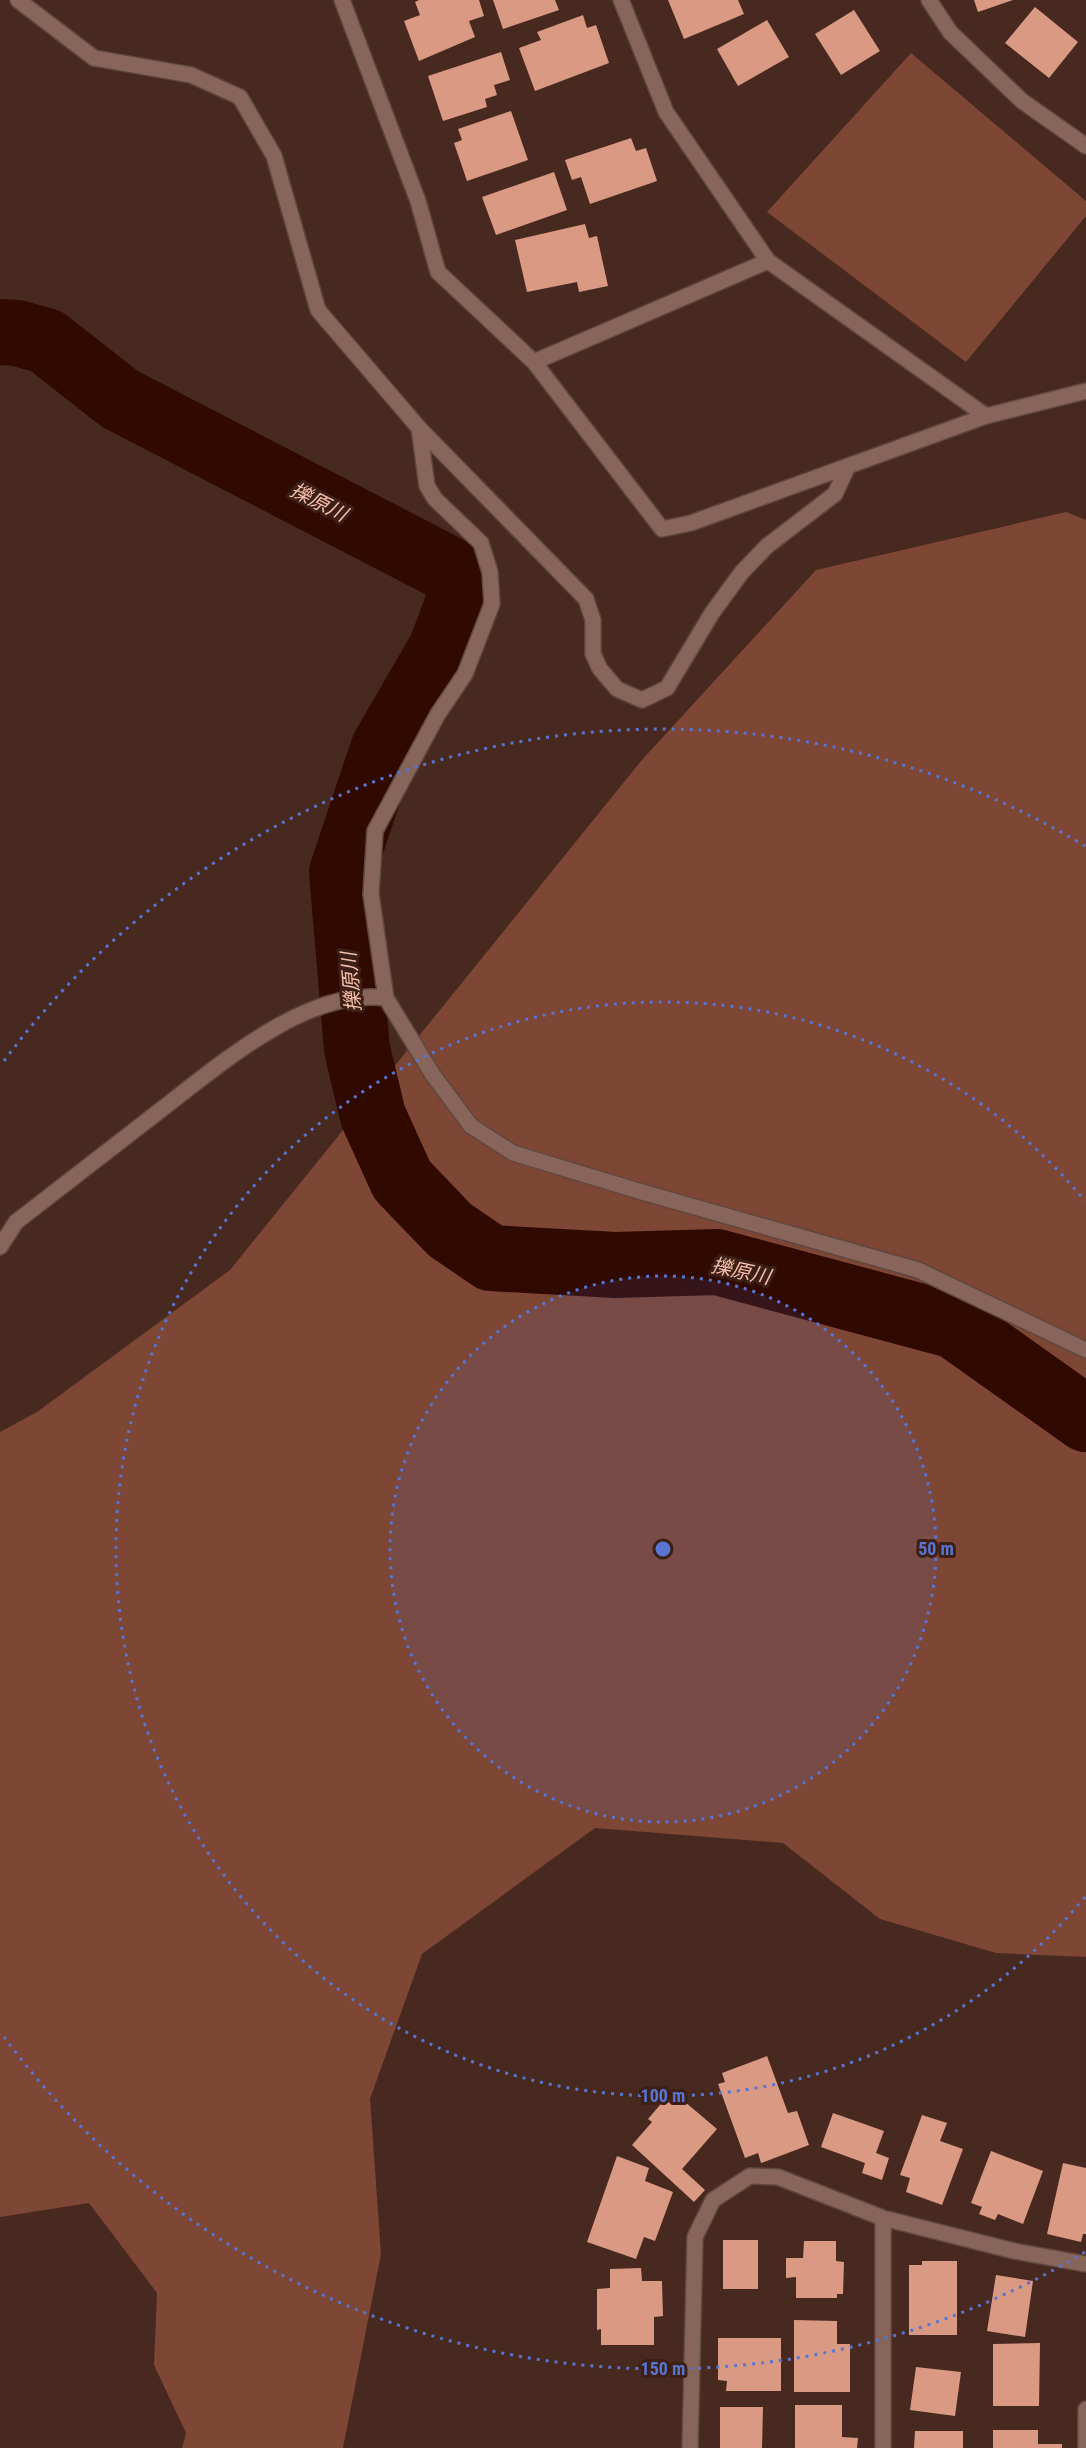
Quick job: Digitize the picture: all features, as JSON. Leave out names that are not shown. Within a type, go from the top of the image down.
[{"type":"street","points":[[18,0],[94,58],[190,75],[240,97],[274,156],[318,310],[419,428],[586,599],[593,620],[593,654],[600,669],[617,689],[642,700],[667,688],[712,613],[742,572],[767,546],[836,494],[848,466]]},
{"type":"street","points":[[342,0],[418,201],[438,272],[534,362],[662,528],[691,523],[986,416],[1086,391]]},
{"type":"street","points":[[621,0],[666,112],[768,261],[986,416]]},
{"type":"street","points":[[929,0],[950,32],[1022,101],[1086,146]]},
{"type":"street","points":[[534,362],[768,261]]},
{"type":"street","points":[[419,428],[427,486],[435,499],[481,543],[490,572],[492,603],[465,674],[438,714],[375,831],[371,894],[386,998],[433,1075],[471,1126],[513,1153],[918,1270],[1086,1350]]},
{"type":"street","points":[[0,1234],[255,1038],[321,1006],[366,995],[386,998]]},
{"type":"street","points":[[0,1246],[16,1222]]},
{"type":"street","points":[[690,2448],[695,2237],[713,2200],[750,2176],[778,2177],[883,2218],[1014,2251],[1086,2264]]},
{"type":"street","points":[[883,2218],[883,2448]]},
{"type":"street","points":[[1086,2409],[1086,2448]]},
{"type":"shaded area","points":[[911,53],[1086,201],[1086,216],[966,362],[767,212]]},
{"type":"shaded area","points":[[1066,512],[1086,520],[1086,1957],[996,1953],[880,1919],[783,1843],[595,1828],[422,1954],[370,2099],[381,2254],[343,2448],[182,2448],[186,2433],[154,2365],[157,2293],[89,2203],[0,2217],[0,1432],[37,1412],[230,1270],[641,761],[816,570]]},
{"type":"building","points":[[419,0],[479,0],[484,16],[469,21],[475,37],[419,61],[404,21],[420,15],[415,2]]},
{"type":"building","points":[[493,0],[555,0],[559,10],[503,29]]},
{"type":"building","points":[[668,0],[738,0],[744,14],[684,39]]},
{"type":"building","points":[[974,0],[1013,0],[978,12]]},
{"type":"building","points":[[1035,7],[1078,42],[1049,78],[1005,43]]},
{"type":"building","points":[[854,10],[880,51],[841,75],[815,34]]},
{"type":"building","points":[[583,15],[587,28],[596,25],[609,63],[535,91],[519,48],[541,40],[537,32]]},
{"type":"building","points":[[767,20],[789,57],[738,86],[717,49]]},
{"type":"building","points":[[501,52],[510,80],[494,85],[497,95],[485,99],[487,107],[443,121],[428,76]]},
{"type":"building","points":[[511,111],[528,160],[467,181],[454,143],[462,140],[458,129]]},
{"type":"building","points":[[631,138],[636,151],[646,148],[657,181],[590,204],[581,177],[572,180],[565,160]]},
{"type":"building","points":[[554,172],[567,210],[496,235],[482,197]]},
{"type":"building","points":[[585,224],[589,238],[597,236],[608,286],[579,292],[577,282],[527,292],[515,240]]},
{"type":"building","points":[[767,2056],[788,2113],[797,2111],[809,2145],[761,2163],[758,2153],[745,2158],[718,2084],[725,2082],[722,2073]]},
{"type":"building","points":[[678,2096],[717,2129],[682,2169],[705,2190],[694,2202],[632,2145],[652,2122],[648,2119],[665,2099],[671,2104]]},
{"type":"building","points":[[833,2113],[884,2131],[876,2153],[889,2158],[882,2180],[862,2173],[865,2163],[821,2147]]},
{"type":"building","points":[[922,2115],[947,2123],[940,2141],[963,2149],[942,2205],[906,2192],[910,2178],[900,2175]]},
{"type":"building","points":[[991,2151],[1043,2171],[1023,2224],[998,2214],[995,2220],[979,2214],[982,2207],[971,2203]]},
{"type":"building","points":[[617,2156],[649,2168],[645,2181],[673,2192],[655,2241],[644,2237],[636,2259],[587,2242]]},
{"type":"building","points":[[1063,2163],[1086,2168],[1086,2234],[1083,2234],[1081,2242],[1047,2234]]},
{"type":"building","points":[[723,2240],[758,2240],[758,2289],[723,2289]]},
{"type":"building","points":[[804,2241],[836,2241],[836,2261],[844,2262],[843,2294],[837,2294],[837,2298],[796,2298],[796,2277],[786,2278],[786,2258],[803,2258]]},
{"type":"building","points":[[922,2261],[957,2261],[957,2335],[909,2335],[909,2265],[922,2265]]},
{"type":"building","points":[[641,2268],[642,2281],[662,2281],[663,2316],[654,2317],[654,2345],[601,2345],[601,2329],[597,2330],[597,2289],[610,2288],[610,2269]]},
{"type":"building","points":[[996,2275],[1033,2281],[1025,2337],[987,2331]]},
{"type":"building","points":[[794,2320],[837,2321],[837,2344],[850,2344],[850,2392],[794,2392]]},
{"type":"building","points":[[718,2338],[781,2338],[781,2391],[726,2391],[727,2381],[718,2380]]},
{"type":"building","points":[[1040,2343],[1039,2406],[993,2406],[993,2344]]},
{"type":"building","points":[[916,2367],[961,2372],[955,2416],[910,2410]]},
{"type":"building","points":[[795,2405],[842,2405],[842,2437],[858,2438],[857,2448],[795,2448]]},
{"type":"building","points":[[720,2407],[763,2407],[762,2448],[720,2448]]},
{"type":"building","points":[[993,2430],[1038,2430],[1038,2444],[1062,2444],[1062,2448],[993,2448]]},
{"type":"building","points":[[915,2431],[963,2431],[963,2448],[914,2448]]},
{"type":"waterway","name":"擽原川","points":[[0,332],[17,333],[46,341],[120,399],[456,573],[465,585],[441,649],[384,747],[342,872],[357,1049],[373,1116],[402,1180],[450,1230],[491,1258],[615,1265],[717,1262],[955,1326],[1086,1419]]}]
